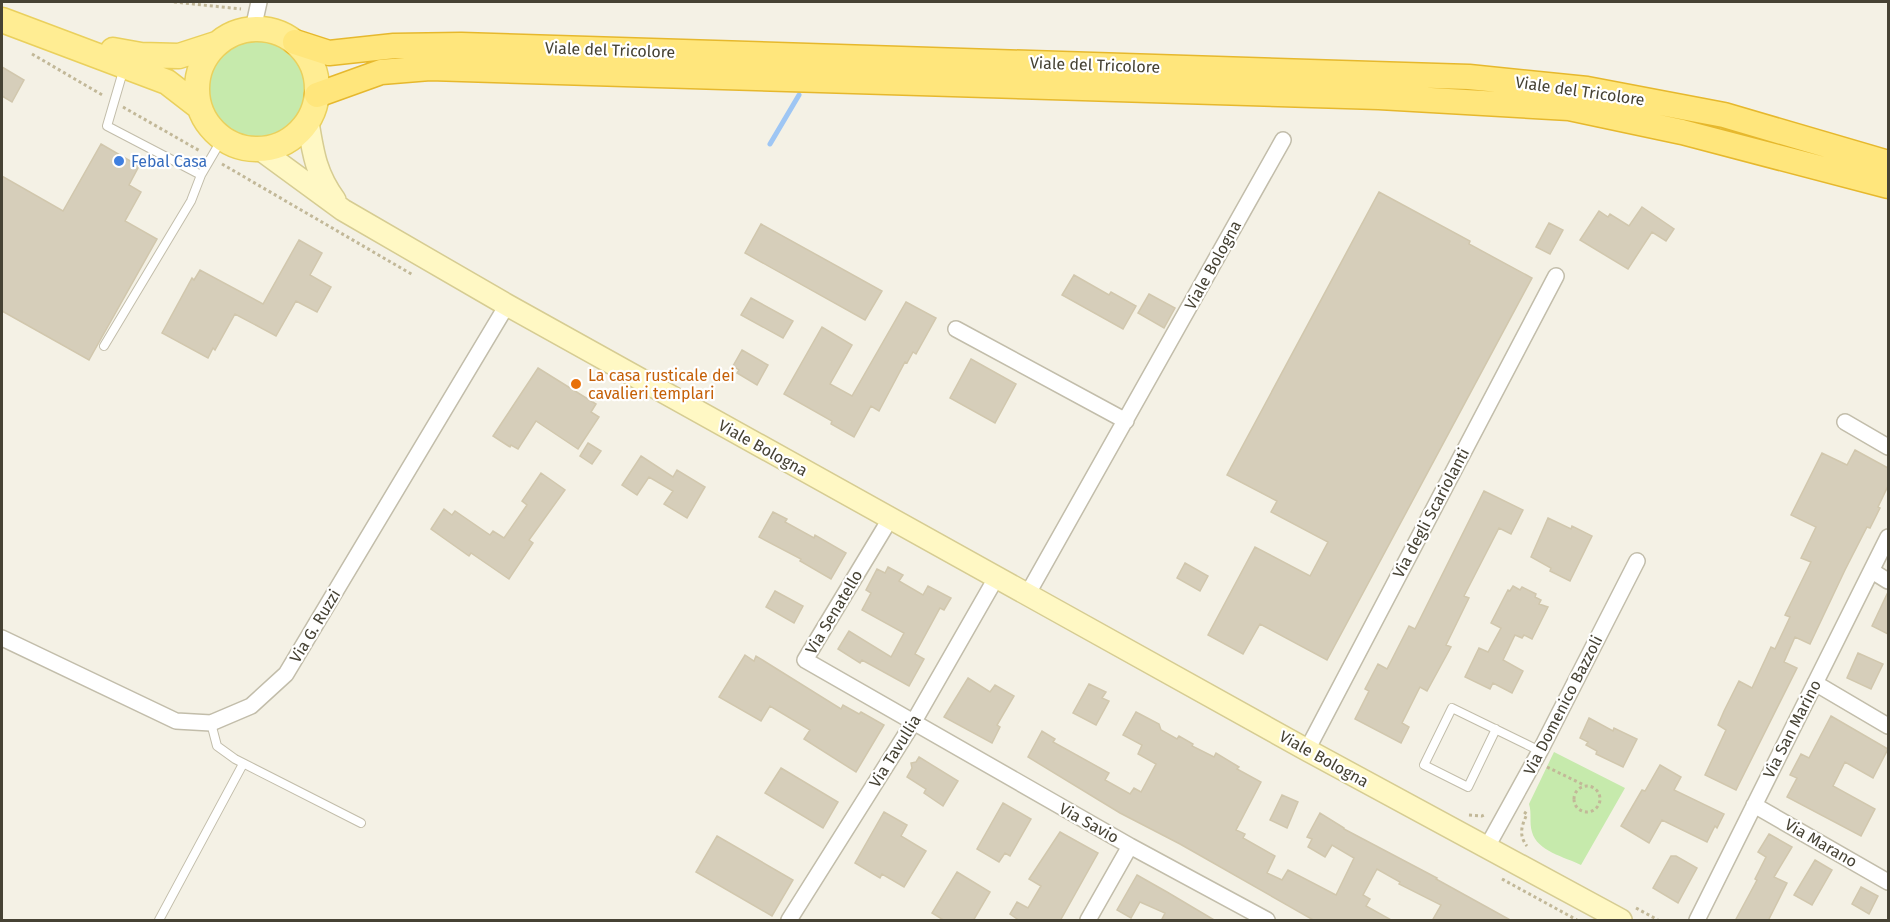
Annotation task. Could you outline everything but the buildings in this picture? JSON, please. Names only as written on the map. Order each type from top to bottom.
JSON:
[{"type":"highway","name":"Viale del Tricolore","points":[[295,42],[329,53],[394,46],[461,45],[1469,77],[1587,90],[1724,115],[1888,163]]},
{"type":"highway","name":"Viale del Tricolore","points":[[317,95],[381,72],[430,68],[1367,97],[1569,108],[1682,132],[1888,186]]},
{"type":"main road","points":[[256,14],[268,30],[282,34],[295,42],[313,66],[317,80],[314,109],[308,122],[296,136],[279,146],[261,150],[234,146],[222,139],[203,119],[198,106],[196,93],[199,72],[207,54],[216,44],[256,14]]},
{"type":"main road","points":[[10,26],[141,56],[179,56],[216,44]]},
{"type":"main road","points":[[10,26],[166,82],[198,106]]},
{"type":"main road","name":"Viale Bologna","points":[[308,122],[314,162],[325,186],[343,210]]},
{"type":"main road","name":"Viale Bologna","points":[[261,150],[343,210],[890,519],[1487,847],[1627,914]]},
{"type":"street","name":"Viale Bologna","points":[[1027,595],[1282,140]]},
{"type":"street","name":"Via degli Scariolanti","points":[[1307,750],[1556,276]]},
{"type":"street","name":"Via G. Ruzzi","points":[[2,638],[176,721],[211,723],[251,706],[286,674],[507,304]]},
{"type":"street","points":[[956,330],[1126,421]]},
{"type":"street","points":[[1845,422],[1888,447]]},
{"type":"street","name":"Via Senatello","points":[[890,519],[805,660],[913,723]]},
{"type":"street","name":"Via San Marino","points":[[1697,921],[1888,537]]},
{"type":"street","name":"Via Domenico Bazzoli","points":[[1487,847],[1537,756],[1637,561]]},
{"type":"street","points":[[1872,571],[1888,581]]},
{"type":"street","name":"Via Tavullia","points":[[789,921],[913,723],[996,578]]},
{"type":"street","points":[[1815,683],[1888,726]]},
{"type":"street","name":"Via Savio","points":[[913,723],[1267,921]]},
{"type":"street","name":"Via Marano","points":[[1754,805],[1888,882]]},
{"type":"street","points":[[1088,921],[1130,846]]},
{"type":"lane","points":[[125,66],[107,126],[201,176]]},
{"type":"lane","points":[[104,346],[191,201],[201,176],[222,139]]},
{"type":"lane","points":[[1496,729],[1468,787],[1424,765],[1452,708],[1496,729],[1537,756]]},
{"type":"lane","points":[[211,723],[217,746],[243,764],[360,823]]},
{"type":"lane","points":[[159,921],[243,764]]},
{"type":"path","points":[[174,2],[256,14]]},
{"type":"path","points":[[1537,756],[1585,786],[1594,788],[1600,799],[1596,807],[1589,811],[1578,807],[1574,800],[1576,793],[1585,786]]},
{"type":"path","points":[[1510,805],[1527,814],[1521,829],[1524,842],[1532,852]]},
{"type":"path","points":[[1468,815],[1482,816],[1488,813]]},
{"type":"path","points":[[1627,914],[1658,921]]},
{"type":"green space","points":[[257,40],[276,44],[291,55],[302,70],[306,89],[302,108],[291,123],[276,134],[257,138],[238,134],[223,123],[212,108],[208,89],[212,70],[223,55],[238,44]]},
{"type":"green space","points":[[1554,752],[1625,788],[1581,865],[1545,849],[1535,839],[1532,832],[1529,804]]},
{"type":"waterway","points":[[770,144],[799,95]]},
{"type":"place","name":"Febal Casa","points":[[119,161]]},
{"type":"place","name":"La casa rusticale dei cavalieri templari","points":[[576,384]]}]
